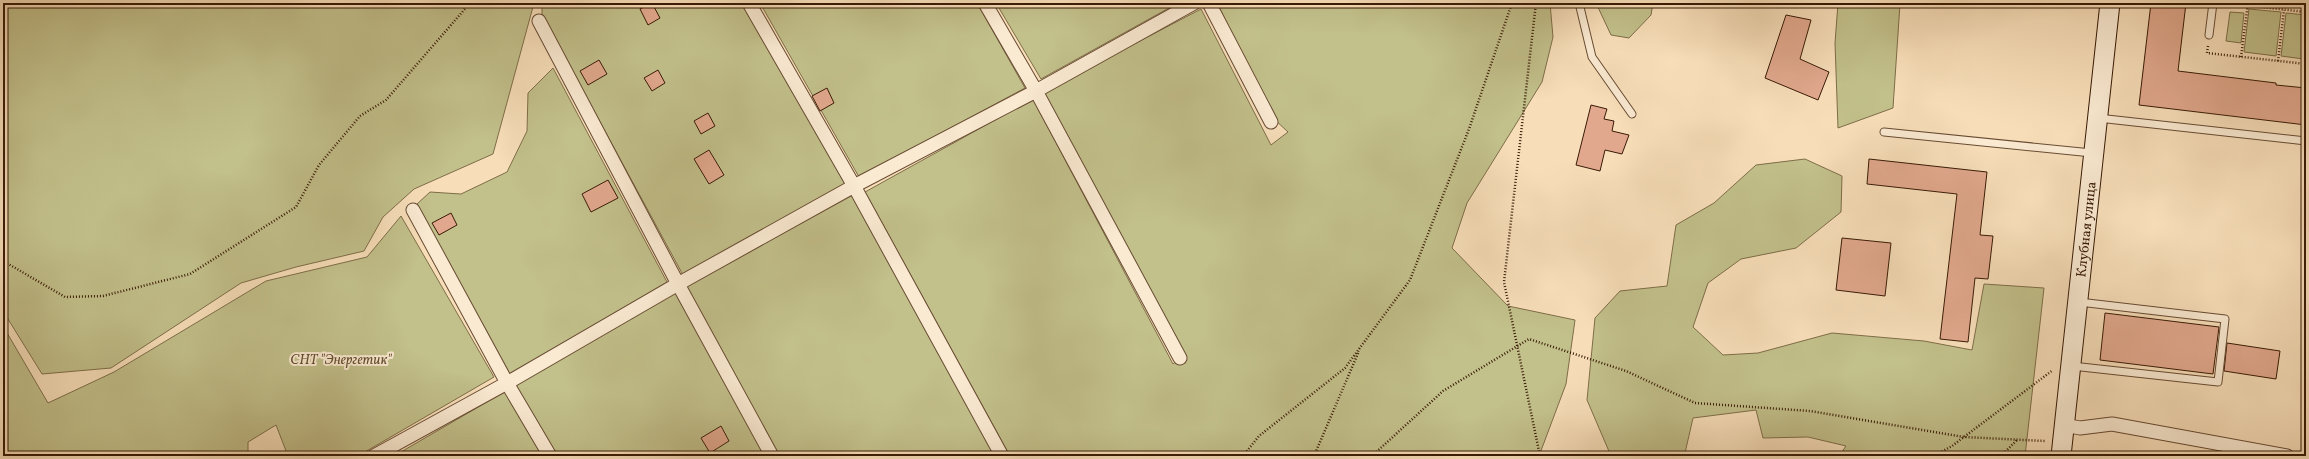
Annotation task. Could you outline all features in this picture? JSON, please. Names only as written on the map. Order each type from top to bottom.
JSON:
[{"type":"street","points":[[749,3],[854,186],[1002,456]]},
{"type":"street","points":[[984,3],[1036,91],[1180,358]]},
{"type":"street","points":[[374,456],[507,384],[678,284],[854,186],[1036,91],[1194,3]]},
{"type":"street","points":[[1209,3],[1270,122]]},
{"type":"street","name":"Клубная улица","points":[[2060,456],[2079,302],[2110,3]]},
{"type":"street","points":[[540,20],[678,284],[772,456]]},
{"type":"street","points":[[413,210],[507,384],[550,456]]},
{"type":"street","points":[[2064,426],[2080,428],[2112,424],[2288,456]]},
{"type":"lane","points":[[1579,3],[1592,57],[1632,114]]},
{"type":"lane","points":[[2209,35],[2213,3]]},
{"type":"lane","points":[[2098,118],[2306,141]]},
{"type":"lane","points":[[1884,132],[2094,154]]},
{"type":"lane","points":[[2072,361],[2218,382],[2225,318],[2079,302]]},
{"type":"path","points":[[3,259],[5,262],[65,297],[103,296],[190,274],[296,207],[319,165],[360,116],[386,100],[470,3]]},
{"type":"path","points":[[1243,456],[1259,436],[1345,368],[1410,280],[1469,129],[1512,3]]},
{"type":"path","points":[[1536,3],[1504,282],[1519,345],[1540,456]]},
{"type":"path","points":[[2225,3],[2248,4],[2306,12]]},
{"type":"path","points":[[2271,8],[2272,3]]},
{"type":"path","points":[[2242,57],[2248,4]]},
{"type":"path","points":[[2278,61],[2284,10]]},
{"type":"path","points":[[2209,35],[2207,53],[2306,64]]},
{"type":"path","points":[[1372,456],[1443,391],[1530,339],[1626,371],[1695,403],[1810,411],[1964,437],[2049,441]]},
{"type":"path","points":[[1314,456],[1360,347]]},
{"type":"path","points":[[1934,456],[1964,437],[2072,361]]},
{"type":"path","points":[[2000,456],[2018,439]]},
{"type":"green space","points":[[3,3],[534,3],[493,154],[414,189],[383,217],[364,251],[296,267],[241,283],[111,368],[42,374],[3,311]]},
{"type":"green space","points":[[542,3],[746,3],[846,185],[683,275],[542,15]]},
{"type":"green space","points":[[760,3],[977,3],[1025,88],[859,177]]},
{"type":"green space","points":[[996,3],[1178,3],[1041,79]]},
{"type":"green space","points":[[1217,3],[1550,3],[1553,37],[1542,82],[1467,203],[1452,248],[1508,306],[1575,320],[1566,384],[1539,456],[1010,456],[865,192],[1033,99],[1173,364],[1180,358],[1044,98],[1046,90],[1201,9],[1271,145],[1288,132],[1273,118]]},
{"type":"green space","points":[[1596,3],[1653,3],[1651,15],[1629,38],[1611,35]]},
{"type":"green space","points":[[1838,3],[1900,4],[1893,108],[1838,128],[1835,43]]},
{"type":"green space","points":[[2249,9],[2281,12],[2276,56],[2244,52]]},
{"type":"green space","points":[[2230,12],[2244,13],[2241,43],[2226,41]]},
{"type":"green space","points":[[2286,13],[2306,15],[2304,59],[2281,56]]},
{"type":"green space","points":[[553,68],[667,282],[507,376],[417,204],[430,192],[461,194],[507,172],[527,131],[528,93]]},
{"type":"green space","points":[[1805,159],[1842,176],[1841,212],[1796,248],[1741,259],[1708,283],[1693,327],[1723,355],[1758,353],[1832,333],[1924,341],[1972,350],[1984,284],[2044,288],[2025,456],[1839,456],[1846,446],[1808,437],[1763,438],[1756,410],[1693,418],[1685,453],[1611,456],[1587,400],[1595,318],[1620,291],[1667,286],[1676,225],[1714,203],[1756,165]]},
{"type":"green space","points":[[853,195],[996,456],[394,456],[676,292]]},
{"type":"green space","name":"СНТ \"Энергетик\"","points":[[401,216],[494,377],[358,456],[288,456],[276,425],[248,442],[248,456],[3,456],[3,326],[48,403],[114,372],[266,281],[367,257]]},
{"type":"building","points":[[652,3],[660,18],[648,25],[640,9]]},
{"type":"building","points":[[2151,3],[2186,3],[2178,71],[2306,88],[2306,125],[2139,105]]},
{"type":"building","points":[[1786,15],[1811,20],[1800,59],[1829,72],[1818,100],[1765,78]]},
{"type":"building","points":[[599,60],[607,74],[588,85],[580,71]]},
{"type":"building","points":[[658,70],[665,83],[652,91],[644,78]]},
{"type":"building","points":[[827,88],[834,103],[820,111],[812,96]]},
{"type":"building","points":[[1591,105],[1607,109],[1604,119],[1614,121],[1612,131],[1629,135],[1622,154],[1605,150],[1600,171],[1576,165]]},
{"type":"building","points":[[708,113],[715,126],[701,134],[694,121]]},
{"type":"building","points":[[709,150],[724,175],[709,184],[694,159]]},
{"type":"building","points":[[1869,159],[1987,172],[1980,235],[1993,236],[1988,279],[1975,278],[1968,342],[1940,339],[1957,194],[1867,184]]},
{"type":"building","points":[[608,180],[618,198],[591,212],[582,194]]},
{"type":"building","points":[[451,213],[457,225],[439,235],[432,223]]},
{"type":"building","points":[[1842,238],[1891,243],[1885,296],[1836,290]]},
{"type":"building","points":[[2105,313],[2219,327],[2213,374],[2100,360]]},
{"type":"building","points":[[2227,343],[2280,351],[2276,379],[2224,371]]},
{"type":"building","points":[[721,426],[729,441],[710,453],[701,438]]}]
